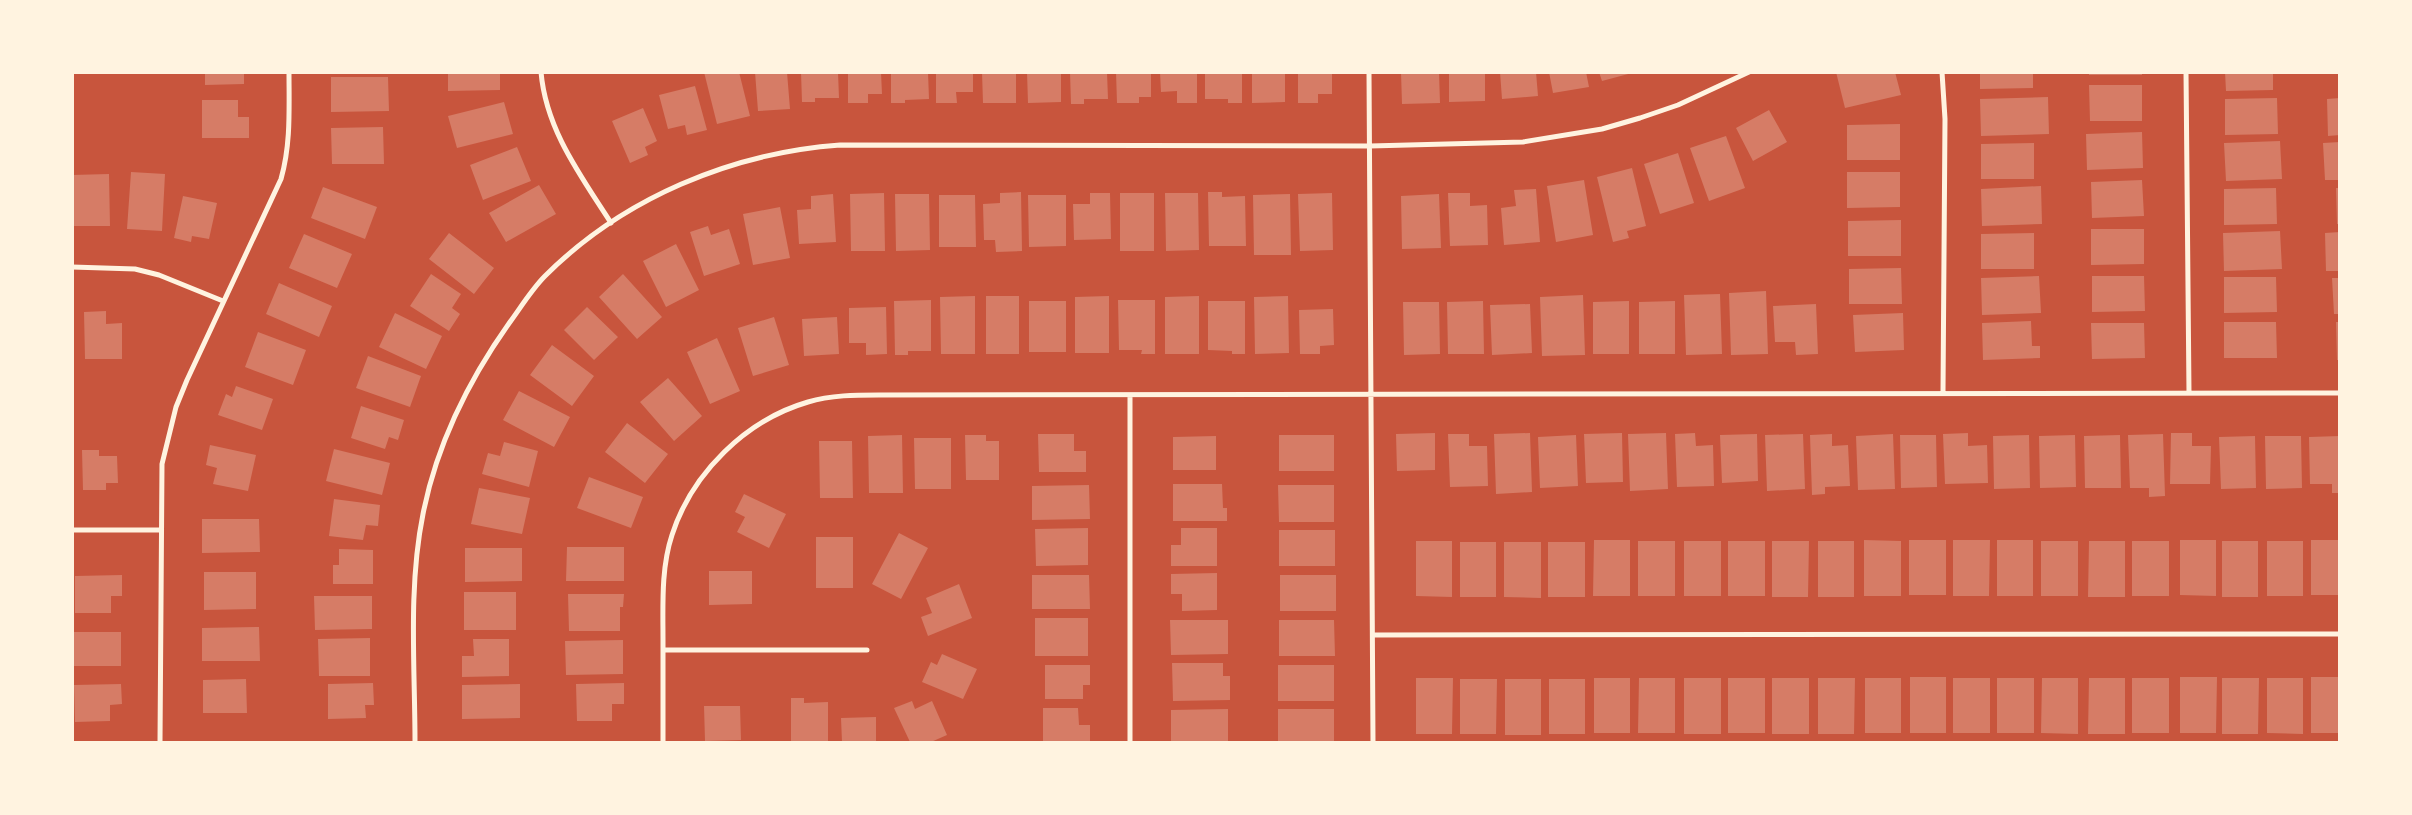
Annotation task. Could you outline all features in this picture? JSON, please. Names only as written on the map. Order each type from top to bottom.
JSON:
[{"type":"street","points":[[160,742],[160,530],[162,464],[167,436],[176,407],[223,301],[281,179],[287,157],[289,133],[289,72]]},
{"type":"street","points":[[541,72],[549,113],[560,140],[611,223]]},
{"type":"street","points":[[1369,72],[1372,393],[1372,742]]},
{"type":"street","points":[[415,742],[415,584],[422,516],[432,474],[444,438],[478,369],[544,277],[573,251],[611,223],[683,183],[711,171],[746,160],[810,147],[868,144],[1480,145],[1564,136],[1640,118],[1686,101],[1749,72]]},
{"type":"street","points":[[1942,72],[1945,118],[1942,392]]},
{"type":"street","points":[[2186,72],[2189,393]]},
{"type":"street","points":[[72,267],[135,269],[159,275],[223,301]]},
{"type":"street","points":[[663,742],[664,574],[672,535],[679,517],[688,499],[714,462],[728,448],[763,422],[785,410],[808,402],[855,395],[1942,392],[2340,394]]},
{"type":"street","points":[[1130,395],[1130,742]]},
{"type":"street","points":[[72,530],[160,530]]},
{"type":"street","points":[[1373,635],[2340,634]]},
{"type":"street","points":[[663,650],[867,650]]},
{"type":"building","points":[[205,72],[244,72],[244,84],[205,85]]},
{"type":"building","points":[[448,72],[500,72],[500,90],[448,91]]},
{"type":"building","points":[[704,72],[739,72],[750,116],[717,124]]},
{"type":"building","points":[[755,72],[787,72],[790,109],[758,111]]},
{"type":"building","points":[[801,72],[838,72],[839,98],[815,98],[815,102],[802,102]]},
{"type":"building","points":[[848,72],[881,72],[882,94],[868,94],[868,103],[848,103]]},
{"type":"building","points":[[891,72],[928,72],[929,99],[905,100],[905,103],[891,103]]},
{"type":"building","points":[[936,72],[973,72],[973,92],[956,92],[957,103],[936,103]]},
{"type":"building","points":[[982,72],[1016,72],[1016,103],[983,103]]},
{"type":"building","points":[[1027,72],[1061,72],[1061,102],[1028,103]]},
{"type":"building","points":[[1070,72],[1107,72],[1108,99],[1084,99],[1084,104],[1071,104]]},
{"type":"building","points":[[1116,72],[1151,72],[1151,97],[1139,97],[1139,103],[1117,103]]},
{"type":"building","points":[[1160,72],[1197,72],[1197,103],[1177,103],[1177,91],[1161,92]]},
{"type":"building","points":[[1205,72],[1242,72],[1242,103],[1228,103],[1228,99],[1205,99]]},
{"type":"building","points":[[1252,72],[1285,72],[1285,102],[1252,103]]},
{"type":"building","points":[[1298,72],[1332,72],[1332,94],[1318,94],[1318,103],[1298,103]]},
{"type":"building","points":[[1401,72],[1439,72],[1440,103],[1402,104]]},
{"type":"building","points":[[1449,72],[1485,72],[1485,101],[1449,102]]},
{"type":"building","points":[[1500,72],[1536,72],[1538,96],[1502,99]]},
{"type":"building","points":[[1549,72],[1586,72],[1589,87],[1553,93]]},
{"type":"building","points":[[1599,72],[1632,72],[1632,73],[1602,81]]},
{"type":"building","points":[[1836,72],[1895,72],[1901,95],[1845,108]]},
{"type":"building","points":[[1980,72],[2033,72],[2033,88],[1980,89]]},
{"type":"building","points":[[2089,72],[2142,72],[2142,75],[2089,75]]},
{"type":"building","points":[[2225,72],[2273,72],[2273,90],[2226,91]]},
{"type":"building","points":[[331,77],[388,77],[389,111],[331,112]]},
{"type":"building","points":[[2089,85],[2142,85],[2142,121],[2090,121]]},
{"type":"building","points":[[695,86],[707,130],[687,135],[685,125],[668,129],[659,95]]},
{"type":"building","points":[[2048,97],[2049,134],[1981,136],[1980,99]]},
{"type":"building","points":[[2277,98],[2278,134],[2225,135],[2225,99]]},
{"type":"building","points":[[2340,98],[2340,135],[2328,136],[2327,99]]},
{"type":"building","points":[[202,100],[238,100],[238,117],[249,117],[249,138],[202,138]]},
{"type":"building","points":[[504,102],[513,134],[457,148],[448,116]]},
{"type":"building","points":[[643,108],[657,141],[645,147],[648,155],[630,163],[612,121]]},
{"type":"building","points":[[1769,110],[1787,142],[1753,161],[1736,128]]},
{"type":"building","points":[[1900,124],[1900,160],[1847,160],[1847,125]]},
{"type":"building","points":[[383,127],[384,164],[332,164],[331,128]]},
{"type":"building","points":[[2142,132],[2143,168],[2087,170],[2086,134]]},
{"type":"building","points":[[1726,136],[1745,188],[1709,201],[1690,148]]},
{"type":"building","points":[[2280,141],[2282,179],[2226,181],[2224,143]]},
{"type":"building","points":[[2340,142],[2340,180],[2325,180],[2323,143]]},
{"type":"building","points":[[2034,143],[2034,179],[1981,179],[1981,144]]},
{"type":"building","points":[[517,147],[531,181],[483,200],[470,165]]},
{"type":"building","points":[[1678,153],[1694,203],[1660,214],[1644,164]]},
{"type":"building","points":[[1632,168],[1646,226],[1627,231],[1629,238],[1613,242],[1597,177]]},
{"type":"building","points":[[131,172],[165,174],[162,231],[127,229]]},
{"type":"building","points":[[1847,172],[1900,172],[1900,207],[1847,208]]},
{"type":"building","points":[[109,174],[110,226],[73,226],[72,175]]},
{"type":"building","points":[[1584,180],[1593,235],[1556,242],[1547,186]]},
{"type":"building","points":[[2142,180],[2144,216],[2092,218],[2091,182]]},
{"type":"building","points":[[539,185],[556,214],[506,242],[489,213]]},
{"type":"building","points":[[2041,186],[2042,224],[1982,226],[1981,189]]},
{"type":"building","points":[[323,187],[377,207],[365,239],[311,218]]},
{"type":"building","points":[[2276,188],[2277,224],[2224,225],[2224,189]]},
{"type":"building","points":[[2336,188],[2340,188],[2340,224],[2337,224]]},
{"type":"building","points":[[1536,189],[1540,242],[1504,245],[1501,208],[1516,206],[1514,190]]},
{"type":"building","points":[[1021,192],[1022,251],[996,252],[995,240],[984,240],[983,204],[1000,203],[1000,193]]},
{"type":"building","points":[[1208,192],[1222,192],[1222,197],[1245,196],[1246,246],[1209,246]]},
{"type":"building","points":[[884,193],[885,251],[851,251],[850,194]]},
{"type":"building","points":[[1090,193],[1110,193],[1111,239],[1074,240],[1073,204],[1090,204]]},
{"type":"building","points":[[1120,193],[1154,193],[1154,251],[1120,251]]},
{"type":"building","points":[[1165,193],[1198,193],[1199,250],[1166,251]]},
{"type":"building","points":[[1332,193],[1333,250],[1300,251],[1298,194]]},
{"type":"building","points":[[1448,193],[1470,193],[1470,206],[1487,205],[1488,245],[1450,246]]},
{"type":"building","points":[[833,194],[836,242],[799,244],[797,210],[811,209],[811,196]]},
{"type":"building","points":[[895,194],[929,194],[930,250],[896,251]]},
{"type":"building","points":[[1290,194],[1291,255],[1254,255],[1253,195]]},
{"type":"building","points":[[1439,194],[1441,248],[1402,249],[1401,196]]},
{"type":"building","points":[[939,195],[975,195],[976,247],[939,247]]},
{"type":"building","points":[[1028,195],[1066,195],[1066,246],[1029,247]]},
{"type":"building","points":[[183,196],[217,203],[209,239],[192,236],[191,242],[174,238]]},
{"type":"building","points":[[780,207],[790,258],[753,265],[743,214]]},
{"type":"building","points":[[1901,220],[1901,256],[1848,256],[1848,221]]},
{"type":"building","points":[[708,226],[711,235],[729,229],[740,264],[704,276],[690,232]]},
{"type":"building","points":[[2091,229],[2144,229],[2144,264],[2091,265]]},
{"type":"building","points":[[2280,231],[2282,269],[2224,271],[2223,233]]},
{"type":"building","points":[[2340,232],[2340,271],[2326,271],[2325,233]]},
{"type":"building","points":[[449,233],[494,268],[474,294],[429,259]]},
{"type":"building","points":[[2034,233],[2034,269],[1981,269],[1981,234]]},
{"type":"building","points":[[304,234],[352,254],[337,288],[289,268]]},
{"type":"building","points":[[676,244],[699,290],[666,307],[643,261]]},
{"type":"building","points":[[1901,268],[1902,304],[1849,304],[1849,269]]},
{"type":"building","points":[[431,274],[461,294],[452,308],[460,314],[449,331],[410,306]]},
{"type":"building","points":[[623,274],[662,317],[637,339],[599,297]]},
{"type":"building","points":[[2039,276],[2041,313],[1982,315],[1981,278]]},
{"type":"building","points":[[2092,276],[2144,276],[2145,311],[2092,312]]},
{"type":"building","points":[[2224,277],[2276,277],[2277,312],[2224,313]]},
{"type":"building","points":[[2332,278],[2340,278],[2340,314],[2334,314]]},
{"type":"building","points":[[279,283],[332,306],[319,337],[266,314]]},
{"type":"building","points":[[1766,291],[1768,354],[1731,355],[1729,293]]},
{"type":"building","points":[[1720,294],[1722,354],[1686,355],[1684,295]]},
{"type":"building","points":[[1583,295],[1585,355],[1542,356],[1540,297]]},
{"type":"building","points":[[975,296],[975,354],[941,354],[940,297]]},
{"type":"building","points":[[986,296],[1019,296],[1019,354],[986,354]]},
{"type":"building","points":[[1109,296],[1109,353],[1075,353],[1075,297]]},
{"type":"building","points":[[1199,296],[1199,354],[1165,354],[1165,297]]},
{"type":"building","points":[[1288,296],[1289,353],[1255,354],[1254,297]]},
{"type":"building","points":[[931,300],[931,351],[908,351],[908,355],[895,355],[894,301]]},
{"type":"building","points":[[1118,300],[1155,300],[1155,354],[1141,354],[1142,350],[1119,350]]},
{"type":"building","points":[[1029,301],[1066,301],[1066,352],[1029,352]]},
{"type":"building","points":[[1208,301],[1245,301],[1245,354],[1232,354],[1232,351],[1208,350]]},
{"type":"building","points":[[1483,301],[1484,354],[1448,354],[1447,302]]},
{"type":"building","points":[[1629,301],[1629,354],[1593,354],[1593,302]]},
{"type":"building","points":[[1675,301],[1675,354],[1639,354],[1639,302]]},
{"type":"building","points":[[1403,302],[1439,302],[1440,354],[1404,355]]},
{"type":"building","points":[[1530,304],[1532,353],[1492,355],[1490,305]]},
{"type":"building","points":[[1816,304],[1818,354],[1796,355],[1795,342],[1775,342],[1773,306]]},
{"type":"building","points":[[587,307],[618,337],[594,360],[564,330]]},
{"type":"building","points":[[886,307],[887,354],[866,355],[866,343],[849,343],[849,308]]},
{"type":"building","points":[[1333,309],[1334,345],[1320,346],[1320,354],[1300,354],[1299,310]]},
{"type":"building","points":[[106,311],[106,324],[122,323],[122,359],[85,359],[84,312]]},
{"type":"building","points":[[395,313],[442,336],[426,369],[379,347]]},
{"type":"building","points":[[1903,313],[1904,350],[1855,352],[1853,315]]},
{"type":"building","points":[[774,317],[789,365],[753,376],[738,328]]},
{"type":"building","points":[[837,317],[839,354],[804,356],[802,319]]},
{"type":"building","points":[[2031,321],[2032,346],[2040,346],[2040,358],[1983,360],[1982,323]]},
{"type":"building","points":[[2224,322],[2276,322],[2277,358],[2224,358]]},
{"type":"building","points":[[2336,322],[2340,322],[2340,360],[2337,360]]},
{"type":"building","points":[[2091,323],[2144,323],[2145,358],[2092,359]]},
{"type":"building","points":[[258,332],[306,350],[293,385],[245,367]]},
{"type":"building","points":[[717,338],[740,391],[710,404],[687,352]]},
{"type":"building","points":[[552,345],[594,376],[572,406],[530,375]]},
{"type":"building","points":[[368,356],[421,376],[410,407],[356,388]]},
{"type":"building","points":[[668,378],[702,416],[674,441],[640,402]]},
{"type":"building","points":[[236,386],[273,399],[262,430],[218,415],[226,394],[232,397]]},
{"type":"building","points":[[519,391],[570,417],[554,447],[503,420]]},
{"type":"building","points":[[361,406],[404,420],[398,440],[389,437],[385,449],[351,438]]},
{"type":"building","points":[[627,423],[668,454],[645,483],[605,452]]},
{"type":"building","points":[[1435,433],[1435,470],[1397,471],[1396,434]]},
{"type":"building","points":[[1530,433],[1532,492],[1496,494],[1494,434]]},
{"type":"building","points":[[1622,433],[1623,482],[1586,483],[1584,434]]},
{"type":"building","points":[[1666,433],[1668,489],[1630,491],[1628,434]]},
{"type":"building","points":[[1695,433],[1696,446],[1713,445],[1714,486],[1677,487],[1675,434]]},
{"type":"building","points":[[1968,433],[1968,446],[1987,445],[1988,483],[1945,484],[1943,434]]},
{"type":"building","points":[[2171,433],[2192,433],[2192,446],[2211,446],[2210,484],[2170,484]]},
{"type":"building","points":[[1038,434],[1074,434],[1074,451],[1086,451],[1086,472],[1039,472]]},
{"type":"building","points":[[1448,434],[1469,434],[1469,446],[1487,446],[1488,486],[1450,487]]},
{"type":"building","points":[[1757,434],[1758,481],[1722,483],[1720,435]]},
{"type":"building","points":[[1803,434],[1805,489],[1767,491],[1765,435]]},
{"type":"building","points":[[1832,434],[1832,446],[1848,445],[1850,486],[1825,487],[1825,494],[1812,495],[1810,435]]},
{"type":"building","points":[[1893,434],[1895,489],[1858,490],[1856,436]]},
{"type":"building","points":[[2163,434],[2165,496],[2149,497],[2149,488],[2130,488],[2128,435]]},
{"type":"building","points":[[902,435],[903,493],[869,493],[868,436]]},
{"type":"building","points":[[965,435],[986,435],[986,441],[999,441],[999,480],[966,480]]},
{"type":"building","points":[[1279,435],[1334,435],[1334,471],[1279,471]]},
{"type":"building","points":[[1576,435],[1578,486],[1540,488],[1538,437]]},
{"type":"building","points":[[1900,435],[1936,435],[1937,487],[1901,488]]},
{"type":"building","points":[[2029,435],[2030,488],[1994,489],[1993,436]]},
{"type":"building","points":[[2075,435],[2076,487],[2040,488],[2039,436]]},
{"type":"building","points":[[2120,435],[2121,488],[2085,488],[2084,436]]},
{"type":"building","points":[[1216,436],[1216,470],[1173,470],[1173,437]]},
{"type":"building","points":[[2255,436],[2256,488],[2221,489],[2219,437]]},
{"type":"building","points":[[2265,436],[2301,436],[2302,488],[2266,489]]},
{"type":"building","points":[[2340,436],[2340,493],[2332,493],[2332,484],[2310,484],[2309,437]]},
{"type":"building","points":[[914,438],[951,438],[951,489],[915,489]]},
{"type":"building","points":[[819,441],[852,441],[853,498],[820,498]]},
{"type":"building","points":[[504,442],[538,451],[529,487],[482,474],[488,453],[500,456]]},
{"type":"building","points":[[210,445],[256,455],[248,491],[213,484],[217,468],[206,465]]},
{"type":"building","points":[[334,449],[390,463],[382,495],[326,481]]},
{"type":"building","points":[[82,450],[99,450],[99,456],[117,456],[118,483],[106,483],[106,490],[83,490]]},
{"type":"building","points":[[589,477],[643,497],[631,528],[577,508]]},
{"type":"building","points":[[1173,484],[1222,484],[1223,508],[1227,508],[1227,521],[1173,521]]},
{"type":"building","points":[[1089,485],[1090,519],[1032,520],[1032,486]]},
{"type":"building","points":[[1278,485],[1334,485],[1334,522],[1279,522]]},
{"type":"building","points":[[479,488],[530,498],[522,534],[471,524]]},
{"type":"building","points":[[744,494],[786,514],[769,548],[737,532],[745,517],[735,512]]},
{"type":"building","points":[[334,499],[380,505],[378,526],[366,525],[363,540],[329,536]]},
{"type":"building","points":[[202,519],[259,519],[260,552],[202,553]]},
{"type":"building","points":[[1088,528],[1088,565],[1036,566],[1035,529]]},
{"type":"building","points":[[1181,528],[1217,528],[1217,566],[1171,566],[1171,545],[1181,545]]},
{"type":"building","points":[[1279,530],[1335,530],[1335,566],[1279,566]]},
{"type":"building","points":[[899,533],[928,548],[901,599],[872,584]]},
{"type":"building","points":[[816,537],[853,537],[853,588],[816,588]]},
{"type":"building","points":[[1594,540],[1630,540],[1630,596],[1593,596]]},
{"type":"building","points":[[1864,540],[1901,541],[1901,596],[1864,596]]},
{"type":"building","points":[[1909,540],[1946,540],[1946,595],[1909,595]]},
{"type":"building","points":[[1953,540],[1990,540],[1989,596],[1953,596]]},
{"type":"building","points":[[1997,540],[2033,540],[2033,596],[1997,596]]},
{"type":"building","points":[[2180,540],[2216,540],[2216,596],[2180,595]]},
{"type":"building","points":[[2311,540],[2340,540],[2340,595],[2311,595]]},
{"type":"building","points":[[1416,541],[1452,541],[1452,597],[1416,596]]},
{"type":"building","points":[[1638,541],[1675,541],[1675,596],[1638,596]]},
{"type":"building","points":[[1684,541],[1721,541],[1721,596],[1684,596]]},
{"type":"building","points":[[1728,541],[1765,541],[1765,596],[1728,596]]},
{"type":"building","points":[[1772,541],[1809,541],[1808,597],[1772,597]]},
{"type":"building","points":[[1818,541],[1854,541],[1854,597],[1818,597]]},
{"type":"building","points":[[2041,541],[2078,541],[2078,596],[2041,596]]},
{"type":"building","points":[[2089,541],[2125,541],[2125,597],[2088,597]]},
{"type":"building","points":[[2132,541],[2169,541],[2169,596],[2132,596]]},
{"type":"building","points":[[2222,541],[2258,541],[2258,597],[2222,597]]},
{"type":"building","points":[[2267,541],[2303,541],[2303,596],[2267,596]]},
{"type":"building","points":[[1460,542],[1496,542],[1496,597],[1460,597]]},
{"type":"building","points":[[1504,542],[1541,542],[1541,598],[1504,597]]},
{"type":"building","points":[[1548,542],[1585,542],[1585,597],[1548,597]]},
{"type":"building","points":[[567,547],[624,547],[624,581],[566,581]]},
{"type":"building","points":[[465,548],[522,548],[522,581],[465,582]]},
{"type":"building","points":[[339,549],[373,550],[373,584],[333,584],[333,565],[339,565]]},
{"type":"building","points":[[709,571],[752,571],[752,604],[709,605]]},
{"type":"building","points":[[204,572],[256,572],[256,609],[204,610]]},
{"type":"building","points":[[1217,573],[1217,610],[1182,611],[1182,594],[1171,594],[1171,574]]},
{"type":"building","points":[[122,575],[122,596],[111,596],[111,613],[75,613],[75,576]]},
{"type":"building","points":[[1032,575],[1089,575],[1090,609],[1032,609]]},
{"type":"building","points":[[1280,575],[1336,575],[1336,611],[1280,611]]},
{"type":"building","points":[[959,584],[972,618],[928,636],[921,617],[932,613],[926,598]]},
{"type":"building","points":[[464,592],[516,592],[516,630],[464,630]]},
{"type":"building","points":[[568,594],[624,594],[623,607],[620,607],[620,631],[569,631]]},
{"type":"building","points":[[314,596],[372,596],[372,629],[315,630]]},
{"type":"building","points":[[1035,618],[1088,618],[1088,656],[1035,656]]},
{"type":"building","points":[[1170,620],[1228,620],[1228,654],[1171,655]]},
{"type":"building","points":[[1279,620],[1334,620],[1335,656],[1279,656]]},
{"type":"building","points":[[259,627],[260,661],[202,661],[202,628]]},
{"type":"building","points":[[72,632],[121,632],[121,666],[72,666]]},
{"type":"building","points":[[370,638],[370,676],[319,676],[318,639]]},
{"type":"building","points":[[473,639],[509,639],[509,676],[462,677],[462,656],[474,656]]},
{"type":"building","points":[[623,640],[623,674],[566,675],[565,641]]},
{"type":"building","points":[[942,654],[977,669],[963,699],[922,682],[931,662],[937,665]]},
{"type":"building","points":[[1172,663],[1223,663],[1223,676],[1230,676],[1230,700],[1173,701]]},
{"type":"building","points":[[1045,665],[1090,665],[1090,685],[1083,685],[1083,699],[1045,699]]},
{"type":"building","points":[[1278,665],[1334,665],[1334,701],[1278,701]]},
{"type":"building","points":[[1910,677],[1946,677],[1946,733],[1910,733]]},
{"type":"building","points":[[2180,677],[2217,677],[2216,733],[2180,733]]},
{"type":"building","points":[[2311,677],[2340,677],[2340,733],[2311,733]]},
{"type":"building","points":[[1416,678],[1453,678],[1452,734],[1416,734]]},
{"type":"building","points":[[1594,678],[1630,678],[1630,733],[1594,733]]},
{"type":"building","points":[[1639,678],[1675,678],[1675,733],[1638,733]]},
{"type":"building","points":[[1684,678],[1721,678],[1721,734],[1684,734]]},
{"type":"building","points":[[1728,678],[1765,678],[1765,733],[1728,733]]},
{"type":"building","points":[[1772,678],[1809,678],[1809,734],[1772,734]]},
{"type":"building","points":[[1818,678],[1855,678],[1854,734],[1818,734]]},
{"type":"building","points":[[1865,678],[1901,678],[1901,733],[1865,733]]},
{"type":"building","points":[[1953,678],[1990,678],[1990,733],[1953,733]]},
{"type":"building","points":[[1997,678],[2034,678],[2034,733],[1997,733]]},
{"type":"building","points":[[2042,678],[2078,678],[2078,734],[2041,733]]},
{"type":"building","points":[[2089,678],[2125,678],[2125,734],[2088,734]]},
{"type":"building","points":[[2132,678],[2169,678],[2169,733],[2132,733]]},
{"type":"building","points":[[2222,678],[2259,678],[2258,734],[2222,734]]},
{"type":"building","points":[[2267,678],[2303,678],[2303,734],[2267,733]]},
{"type":"building","points":[[246,679],[247,713],[203,713],[203,680]]},
{"type":"building","points":[[1460,679],[1497,679],[1496,734],[1460,734]]},
{"type":"building","points":[[1505,679],[1541,679],[1541,735],[1505,735]]},
{"type":"building","points":[[1549,679],[1585,679],[1585,734],[1549,734]]},
{"type":"building","points":[[373,683],[374,705],[365,705],[366,718],[328,719],[328,684]]},
{"type":"building","points":[[624,683],[624,704],[612,704],[612,721],[577,721],[576,684]]},
{"type":"building","points":[[121,684],[122,704],[110,705],[110,721],[75,722],[74,685]]},
{"type":"building","points":[[520,684],[520,718],[462,719],[462,685]]},
{"type":"building","points":[[791,698],[804,698],[804,703],[828,702],[828,742],[791,742]]},
{"type":"building","points":[[912,701],[915,709],[932,701],[947,735],[931,742],[910,742],[894,708]]},
{"type":"building","points":[[704,706],[740,706],[741,740],[705,741]]},
{"type":"building","points":[[1043,708],[1078,708],[1079,725],[1090,725],[1090,742],[1043,742]]},
{"type":"building","points":[[1228,709],[1228,742],[1171,742],[1171,710]]},
{"type":"building","points":[[1278,709],[1334,709],[1334,742],[1278,742]]},
{"type":"building","points":[[876,717],[876,742],[842,742],[841,718]]}]
